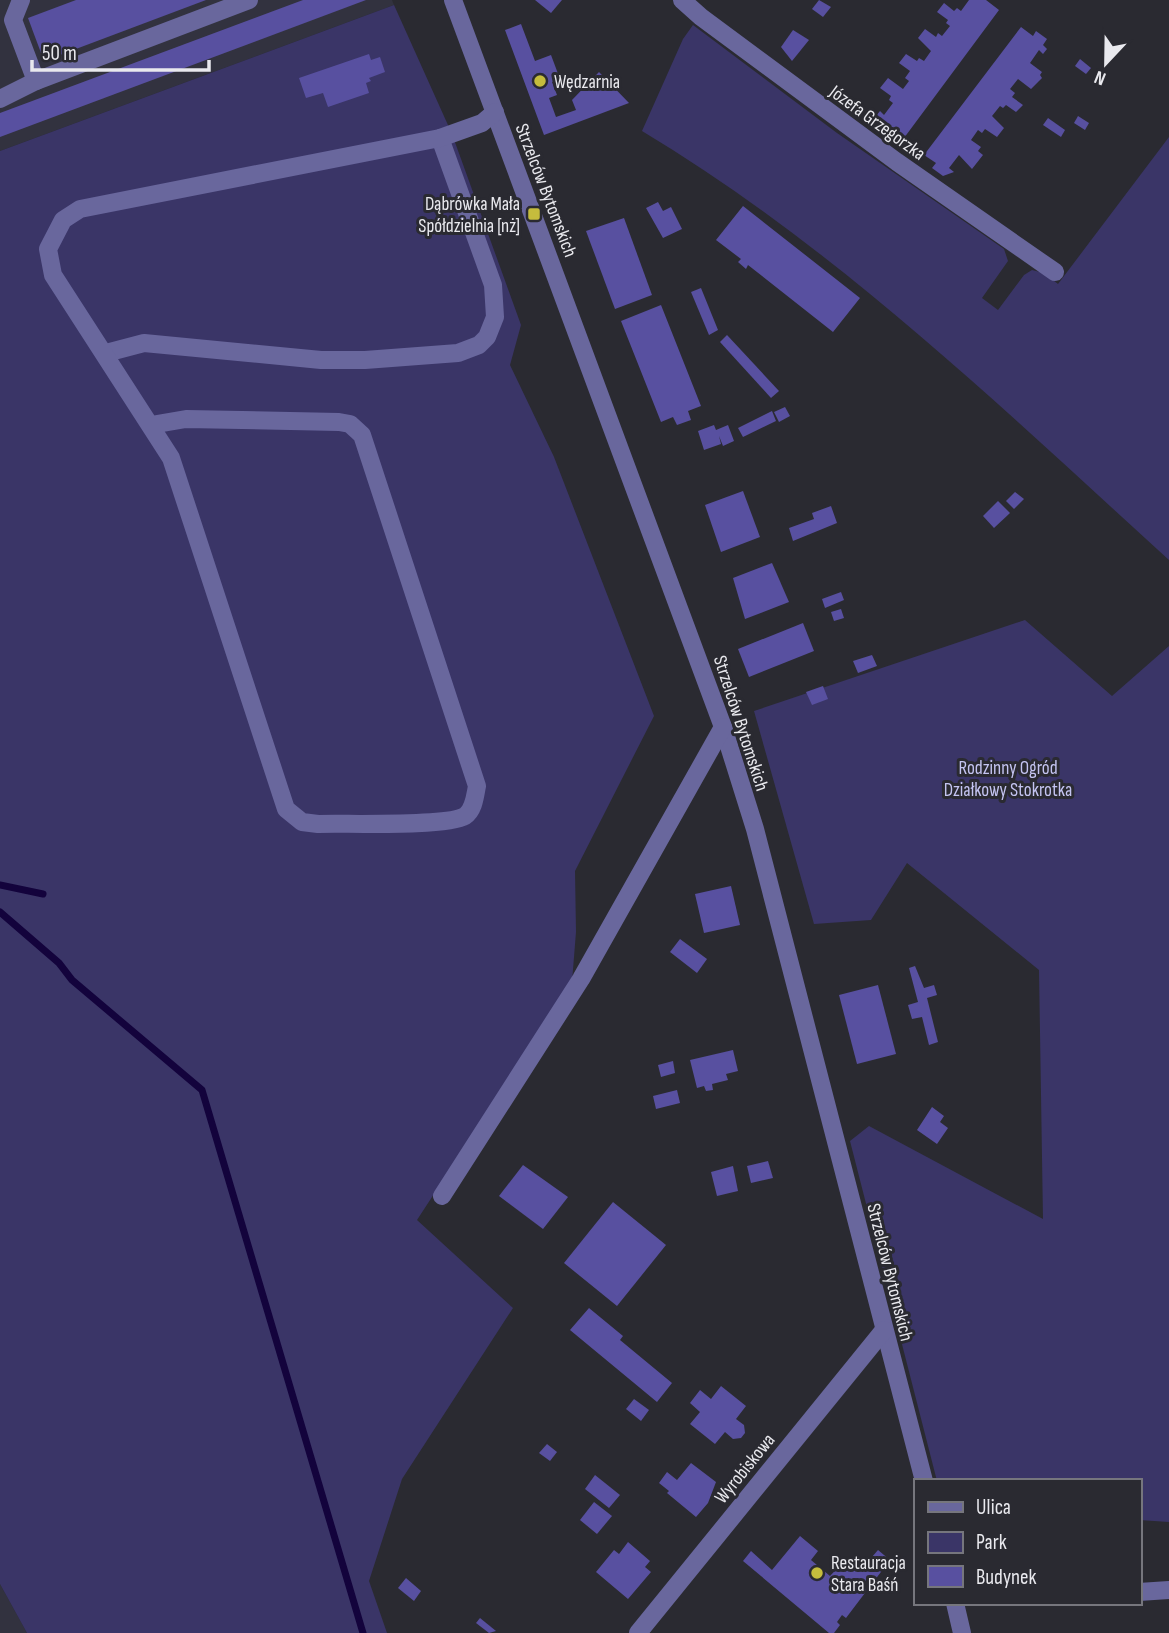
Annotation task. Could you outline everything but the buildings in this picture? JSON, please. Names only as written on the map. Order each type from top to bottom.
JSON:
[{"type":"street","points":[[20,0],[13,20],[36,81]]},
{"type":"street","points":[[0,99],[36,81],[249,0]]},
{"type":"street","name":"Strzelców Bytomskich","points":[[453,0],[723,727],[755,830],[923,1479]]},
{"type":"street","name":"Józefa Grzegorzka","points":[[682,0],[701,18],[857,133],[1055,272]]},
{"type":"street","points":[[152,425],[186,419],[339,422],[350,424],[362,435],[477,786],[470,810],[464,817],[443,821],[318,824],[302,822],[286,809],[171,458],[53,275],[48,259],[51,238],[70,214],[80,209],[440,138],[482,123],[495,112]]},
{"type":"street","points":[[106,354],[144,342],[321,360],[365,360],[458,353],[479,345],[487,337],[495,317],[493,285],[440,138]]},
{"type":"street","points":[[442,1196],[581,979],[723,727]]},
{"type":"street","name":"Wyrobiskowa","points":[[638,1633],[884,1330]]},
{"type":"street","points":[[1141,1592],[1169,1590]]},
{"type":"street","points":[[955,1605],[962,1633]]},
{"type":"shaded area","points":[[0,0],[392,0],[394,5],[0,151]]},
{"type":"shaded area","points":[[0,1584],[27,1633],[0,1633]]},
{"type":"green space","points":[[394,5],[452,134],[521,325],[510,365],[554,457],[654,716],[575,871],[576,932],[572,982],[417,1220],[513,1308],[402,1479],[369,1581],[387,1633],[27,1633],[0,1584],[0,151]]},
{"type":"green space","points":[[693,25],[837,133],[1004,249],[1008,261],[982,298],[998,310],[1024,275],[1032,270],[1044,273],[1058,284],[1169,137],[1169,560],[980,388],[850,278],[714,177],[642,131],[683,39]]},
{"type":"green space","name":"Rodzinny Ogród Działkowy Stokrotka","points":[[1025,620],[1112,696],[1169,646],[1169,1522],[1141,1520],[1141,1479],[936,1479],[850,1141],[869,1126],[1043,1219],[1039,970],[907,863],[871,920],[814,924],[754,711]]},
{"type":"waterway","points":[[0,885],[43,894]]},
{"type":"waterway","points":[[0,912],[59,963],[72,980],[202,1090],[363,1633]]},
{"type":"place","name":"Wędzarnia","points":[[540,81]]},
{"type":"place","name":"Dąbrówka Mała Spółdzielnia [nż]","points":[[534,214]]},
{"type":"place","name":"Restauracja Stara Baśń","points":[[817,1573]]}]
